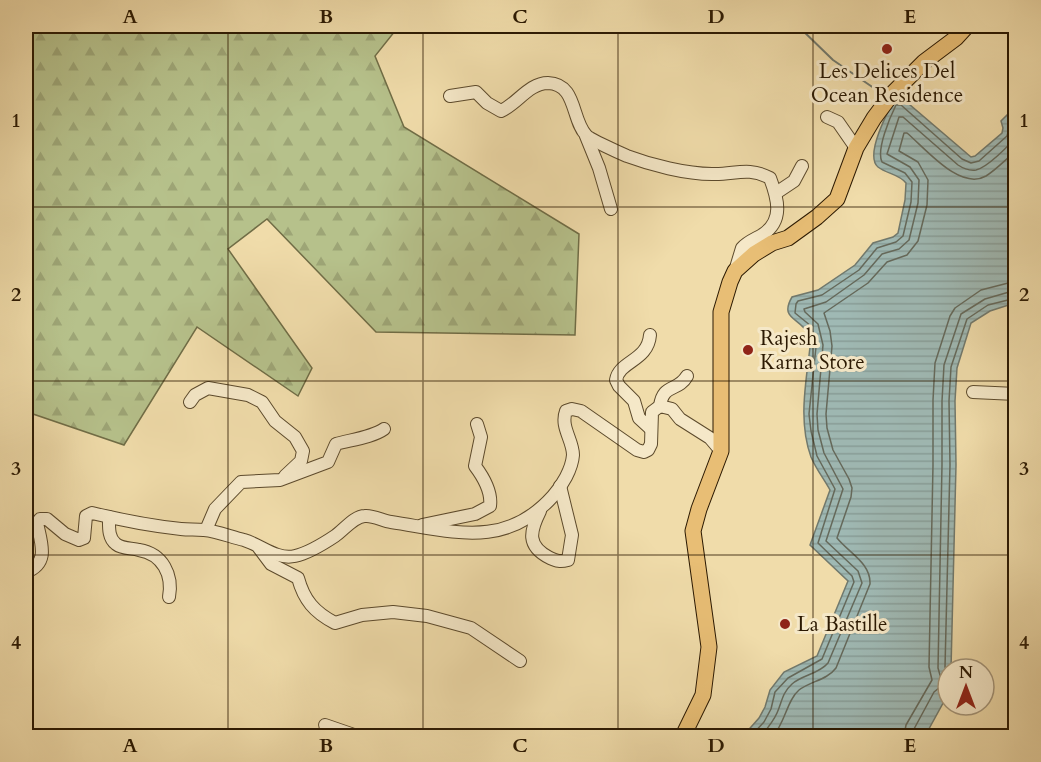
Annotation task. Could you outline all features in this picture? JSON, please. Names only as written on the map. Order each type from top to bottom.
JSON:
[{"type":"main road","points":[[683,736],[703,695],[709,647],[693,531],[721,451],[721,312],[723,300],[735,271],[754,254],[772,243],[788,238],[832,204],[842,191],[856,148],[889,98],[924,62],[956,38],[967,26]]},
{"type":"street","points":[[450,96],[476,92],[487,103],[501,111],[512,106],[530,89],[546,83],[561,86],[571,98],[576,116],[599,168],[610,209]]},
{"type":"street","points":[[827,117],[838,122],[856,148]]},
{"type":"street","points":[[586,136],[627,156],[688,172],[714,175],[739,171],[762,174],[770,178],[776,193],[777,219],[773,227],[742,248],[735,271]]},
{"type":"street","points":[[776,193],[794,181],[802,166]]},
{"type":"street","points":[[650,334],[645,350],[618,372],[616,380],[634,401],[639,418],[651,429]]},
{"type":"street","points":[[560,486],[572,535],[568,560],[560,562],[535,548],[532,527],[542,507],[564,481],[573,455],[563,419],[566,411],[572,409],[580,411],[637,450],[644,452],[651,444],[652,412],[660,406],[661,396],[665,391],[681,383],[687,376]]},
{"type":"street","points":[[190,402],[195,395],[208,388],[248,395],[262,402],[275,421],[295,437],[303,451],[302,461],[280,480]]},
{"type":"street","points":[[973,392],[1016,394]]},
{"type":"street","points":[[660,406],[672,409],[680,419],[710,438],[721,451]]},
{"type":"street","points":[[415,526],[475,514],[490,506],[491,498],[475,466],[481,437],[477,424]]},
{"type":"street","points":[[206,530],[215,509],[240,482],[280,480],[328,462],[336,444],[377,434],[384,429]]},
{"type":"street","points":[[26,572],[39,564],[43,553],[37,523],[40,519],[47,519],[65,534],[79,540],[84,538],[86,516],[92,513],[181,529],[206,530],[254,543],[278,556],[292,557],[307,552],[334,537],[362,516],[368,515],[385,521],[437,531],[486,532],[515,524],[542,507]]},
{"type":"street","points":[[110,517],[110,535],[114,543],[119,547],[148,552],[167,569],[171,585],[170,597]]},
{"type":"street","points":[[254,543],[271,564],[298,578],[303,596],[325,618],[335,623],[362,615],[393,612],[427,616],[471,628],[520,661]]},
{"type":"street","points":[[325,725],[357,736]]},
{"type":"street","points":[[1012,736],[1016,725]]},
{"type":"green space","points":[[26,26],[399,26],[375,56],[404,127],[579,234],[575,335],[376,332],[267,219],[228,249],[312,368],[298,396],[197,327],[124,445],[30,413],[26,420]]},
{"type":"water","points":[[896,97],[903,99],[971,157],[1002,133],[1001,121],[1011,111],[1016,112],[1015,303],[990,311],[971,323],[957,368],[951,657],[936,657],[936,716],[925,736],[743,736],[759,718],[770,690],[784,672],[817,656],[848,581],[810,545],[830,490],[811,457],[805,430],[804,402],[810,347],[807,332],[790,316],[788,308],[792,297],[818,290],[855,265],[873,243],[893,237],[898,233],[906,183],[878,167],[874,161],[879,132]]},
{"type":"waterway","points":[[798,26],[833,60],[884,95]]},
{"type":"place","name":"Les Delices Del Ocean Residence","points":[[887,49]]},
{"type":"place","name":"Rajesh Karna Store","points":[[748,350]]},
{"type":"place","name":"La Bastille","points":[[785,624]]}]
